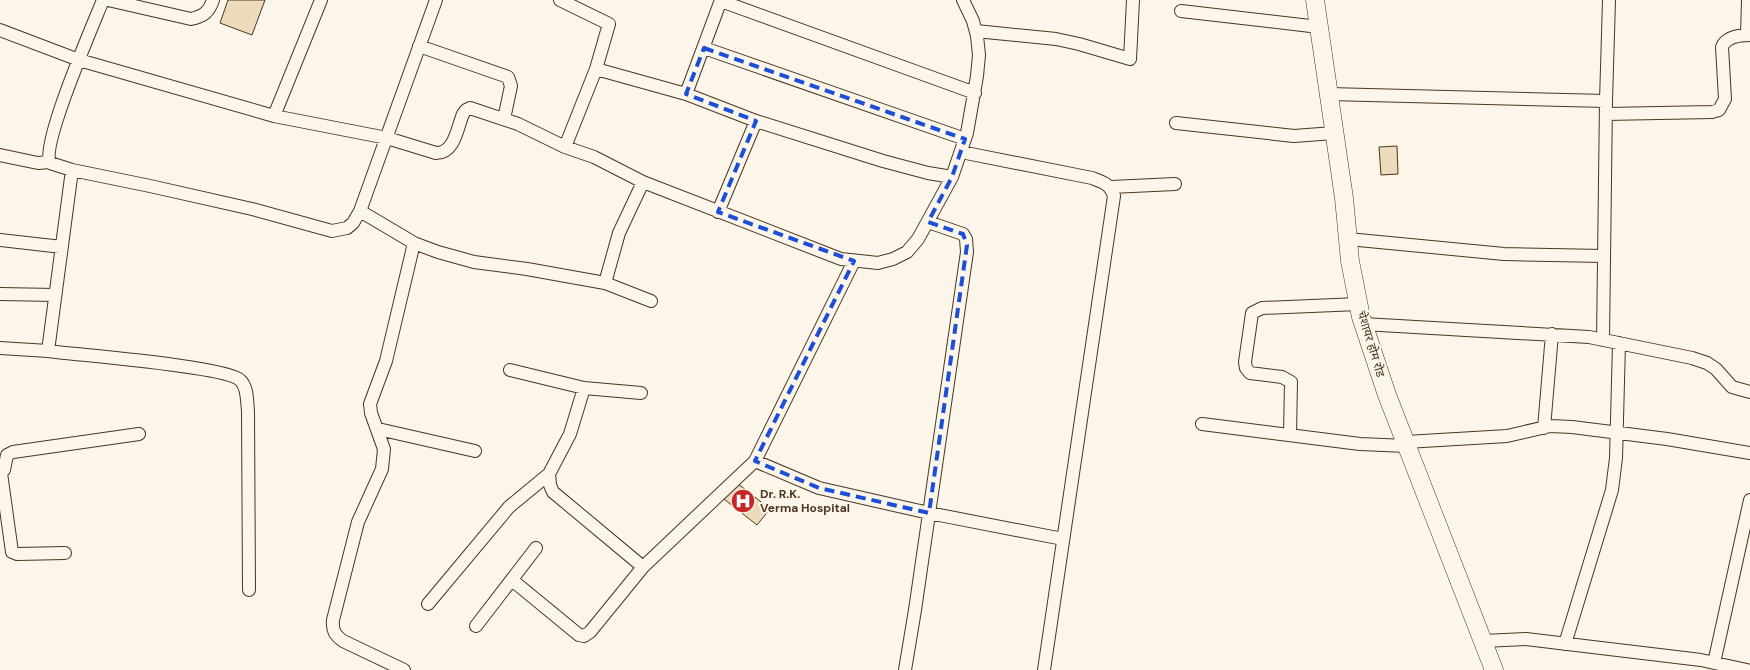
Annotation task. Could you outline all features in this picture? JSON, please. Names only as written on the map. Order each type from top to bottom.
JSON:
[{"type":"street","points":[[49,162],[48,155],[51,138],[103,0]]},
{"type":"street","points":[[108,0],[191,19],[209,11],[213,0]]},
{"type":"street","points":[[274,116],[321,0]]},
{"type":"street","points":[[0,155],[38,163],[49,162],[72,170],[242,207],[332,231],[347,228],[353,223],[360,211],[436,0]]},
{"type":"street","points":[[560,0],[609,24],[596,69],[565,147]]},
{"type":"street","points":[[686,94],[721,0],[975,93]]},
{"type":"street","points":[[0,30],[79,60],[274,116],[387,138],[440,153],[451,146],[463,114],[468,108],[482,111],[565,147],[594,157],[643,182],[841,260],[878,263],[908,252],[918,239],[952,177],[961,152],[975,93],[979,55],[976,31],[963,0]]},
{"type":"street","points":[[976,31],[1056,39],[1130,60],[1133,0]]},
{"type":"street","name":"चेशायर होम रोड","points":[[1315,0],[1344,198],[1350,261],[1363,324],[1387,395],[1494,670]]},
{"type":"street","points":[[1603,340],[1609,0]]},
{"type":"street","points":[[1328,94],[1712,112],[1719,110],[1725,99],[1723,42],[1728,39],[1748,35],[1748,0]]},
{"type":"street","points":[[1181,11],[1319,27]]},
{"type":"street","points":[[419,46],[508,77],[511,86],[504,119]]},
{"type":"street","points":[[704,48],[965,139]]},
{"type":"street","points":[[596,69],[686,94],[756,121],[884,161],[928,173],[952,177]]},
{"type":"street","points":[[718,212],[756,121]]},
{"type":"street","points":[[1176,123],[1294,136],[1334,133]]},
{"type":"street","points":[[961,152],[1092,178],[1111,187],[1175,184]]},
{"type":"street","points":[[48,351],[72,170]]},
{"type":"street","points":[[605,283],[618,232],[643,182]]},
{"type":"street","points":[[1044,670],[1112,211],[1114,196],[1111,187]]},
{"type":"street","points":[[360,211],[414,243],[474,262],[527,268],[605,283],[651,301]]},
{"type":"street","points":[[905,670],[967,245],[963,234],[928,222]]},
{"type":"street","points":[[1348,239],[1504,254],[1604,256]]},
{"type":"street","points":[[0,240],[62,247]]},
{"type":"street","points":[[404,670],[343,641],[336,636],[332,627],[358,522],[382,469],[384,460],[384,448],[370,404],[386,361],[414,243]]},
{"type":"street","points":[[512,580],[575,633],[582,636],[590,632],[643,567],[756,461],[854,261]]},
{"type":"street","points":[[0,294],[55,295]]},
{"type":"street","points":[[1290,435],[1291,382],[1282,377],[1250,372],[1246,368],[1245,362],[1252,313],[1262,308],[1359,304]]},
{"type":"street","points":[[1363,324],[1589,337],[1692,358],[1707,363],[1716,369],[1732,387],[1750,392]]},
{"type":"street","points":[[1544,428],[1552,334]]},
{"type":"street","points":[[1565,644],[1612,490],[1616,458],[1618,343]]},
{"type":"street","points":[[0,348],[48,351],[184,366],[221,372],[240,379],[247,394],[248,412],[249,590]]},
{"type":"street","points":[[510,370],[584,388],[641,393]]},
{"type":"street","points":[[428,604],[509,507],[550,474],[570,434],[584,388]]},
{"type":"street","points":[[1202,424],[1360,444],[1406,444],[1507,436],[1544,428],[1572,427],[1667,439],[1750,453]]},
{"type":"street","points":[[378,429],[475,450]]},
{"type":"street","points":[[65,553],[17,554],[12,552],[1,473],[5,466],[6,456],[139,434]]},
{"type":"street","points":[[756,461],[819,488],[929,513],[1063,539]]},
{"type":"street","points":[[550,474],[550,485],[553,492],[643,567]]},
{"type":"street","points":[[1714,663],[1750,500]]},
{"type":"street","points":[[476,626],[536,548]]},
{"type":"street","points":[[1483,641],[1526,639],[1714,663],[1747,670]]},
{"type":"highlighted area","points":[[704,48],[965,139],[952,177],[928,222],[963,234],[967,245],[929,513],[819,488],[755,461],[854,261],[718,212],[756,121],[686,94]]},
{"type":"building","points":[[228,0],[265,0],[252,35],[220,23]]},
{"type":"building","points":[[1397,146],[1398,174],[1381,175],[1379,147]]},
{"type":"building","points":[[737,483],[770,509],[757,525],[724,499]]},
{"type":"place","name":"Dr. R.K. Verma Hospital","points":[[743,501]]}]
